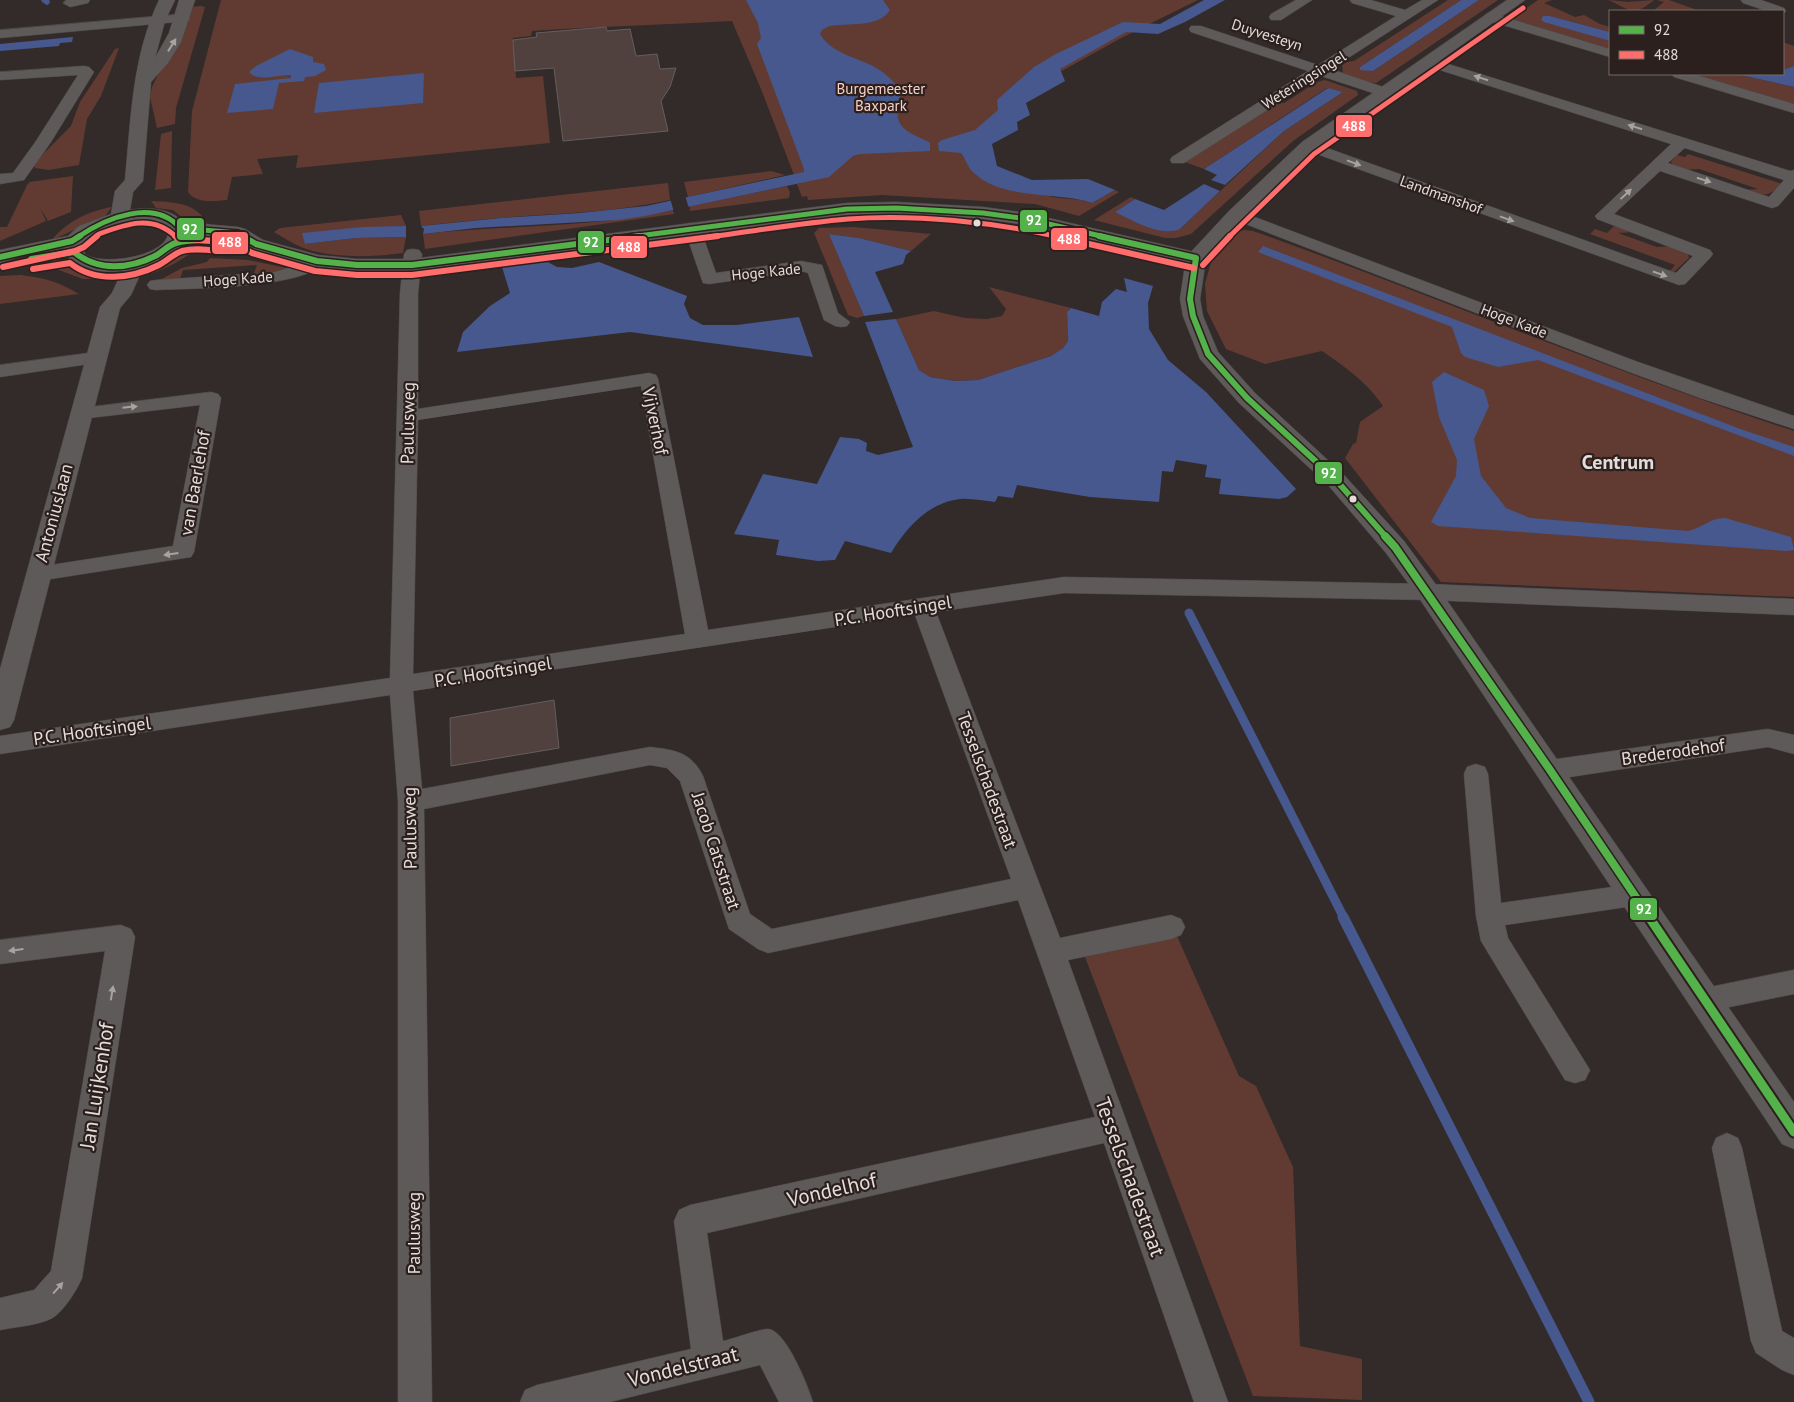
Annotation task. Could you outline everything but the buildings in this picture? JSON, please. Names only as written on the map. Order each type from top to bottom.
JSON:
[{"type":"main road","points":[[120,216],[124,191],[134,181],[143,83],[157,20],[167,0]]},
{"type":"main road","points":[[143,83],[161,62],[177,36],[187,0]]},
{"type":"main road","points":[[1517,0],[1308,146],[1236,215],[1196,258],[1190,299],[1193,316],[1208,354],[1248,398],[1336,480],[1395,547],[1550,770],[1794,1132]]},
{"type":"main road","points":[[134,181],[142,190],[145,213]]},
{"type":"main road","name":"Hoge Kade","points":[[176,236],[206,241],[256,244],[317,261],[357,265],[847,209],[896,208],[939,209],[1027,219],[1196,258]]},
{"type":"main road","points":[[0,259],[16,261],[75,246],[98,224],[120,216],[145,213],[169,218],[176,222],[176,236],[157,255],[136,262],[107,266],[84,262],[77,258],[75,246]]},
{"type":"main road","name":"Antoniuslaan","points":[[0,720],[110,308],[121,295],[136,262]]},
{"type":"main road","name":"Antoniuslaan","points":[[107,266],[106,296],[110,308]]},
{"type":"street","points":[[1276,17],[1305,0]]},
{"type":"street","points":[[1357,0],[1406,16]]},
{"type":"street","name":"Weteringsingel","points":[[1178,160],[1431,0]]},
{"type":"street","points":[[1748,0],[1776,10]]},
{"type":"street","points":[[1491,17],[1609,53]]},
{"type":"street","points":[[0,34],[183,18]]},
{"type":"street","name":"Duyvesteyn","points":[[1196,29],[1384,92]]},
{"type":"street","points":[[1429,62],[1793,176],[1792,182],[1772,203],[1658,165]]},
{"type":"street","points":[[0,76],[84,70],[87,72],[43,142],[18,177],[0,179]]},
{"type":"street","points":[[1682,75],[1794,108]]},
{"type":"street","points":[[1588,230],[1682,142]]},
{"type":"street","name":"Landmanshof","points":[[1308,146],[1588,230],[1704,254],[1679,280],[1588,230]]},
{"type":"street","name":"Hoge Kade","points":[[1236,215],[1639,369],[1794,423]]},
{"type":"street","name":"Hoge Kade","points":[[692,228],[701,250],[708,279],[801,266],[816,269],[830,316],[841,322]]},
{"type":"street","name":"Paulusweg","points":[[412,259],[409,293],[408,416],[401,686],[411,801],[415,1402]]},
{"type":"street","name":"Hoge Kade","points":[[156,285],[276,277],[304,269],[317,261]]},
{"type":"street","points":[[0,371],[96,358]]},
{"type":"street","name":"Vijverhof","points":[[408,416],[649,379],[698,640]]},
{"type":"street","name":"van Baerlehof","points":[[38,574],[183,552],[211,398],[81,413]]},
{"type":"street","name":"P.C. Hooftsingel","points":[[0,745],[1064,585],[1428,592],[1794,607]]},
{"type":"street","name":"Tesselschadestraat","points":[[924,606],[1051,952],[1211,1402]]},
{"type":"street","name":"Brederodehof","points":[[1550,770],[1768,738],[1783,740],[1794,745]]},
{"type":"street","name":"Jacob Catsstraat","points":[[411,801],[650,756],[674,759],[691,776],[739,921],[768,941],[1026,887]]},
{"type":"street","points":[[1476,774],[1489,916],[1495,941],[1575,1070]]},
{"type":"street","points":[[1489,916],[1633,895]]},
{"type":"street","points":[[1051,952],[1171,927]]},
{"type":"street","name":"Jan Luijkenhof","points":[[0,952],[121,937],[66,1278],[43,1305],[0,1314]]},
{"type":"street","points":[[1705,1000],[1794,982]]},
{"type":"street","name":"Vondelhof","points":[[708,1362],[690,1221],[1112,1127]]},
{"type":"street","points":[[1727,1148],[1768,1341],[1794,1358]]},
{"type":"street","name":"Vondelstraat","points":[[537,1402],[768,1346],[792,1390],[796,1402]]},
{"type":"green space","name":"Burgemeester Baxpark","points":[[221,0],[1198,0],[1123,37],[999,106],[999,110],[989,118],[968,166],[1052,197],[1092,203],[1115,190],[1119,192],[1079,216],[1035,204],[882,195],[808,200],[807,196],[802,197],[797,184],[801,183],[797,174],[794,175],[761,89],[732,21],[532,31],[531,36],[513,38],[516,78],[543,76],[550,143],[296,168],[298,155],[257,159],[263,174],[232,177],[227,200],[201,200],[191,196],[188,192],[192,111]]},
{"type":"green space","points":[[1448,0],[1461,0],[1360,67],[1373,71],[1479,0],[1498,0],[1376,83],[1343,73],[1342,65],[1354,61]]},
{"type":"green space","points":[[1538,0],[1552,0],[1544,3],[1575,17],[1584,15],[1609,27],[1609,32],[1550,16],[1542,20],[1609,41],[1609,49],[1511,19]]},
{"type":"green space","points":[[1608,0],[1628,2],[1654,0],[1638,10],[1627,9]]},
{"type":"green space","points":[[1657,0],[1669,0],[1697,10],[1654,10],[1664,2]]},
{"type":"green space","points":[[191,7],[205,7],[176,108],[175,124],[157,128],[150,97],[152,87]]},
{"type":"green space","points":[[1784,42],[1794,46],[1794,66],[1784,70]]},
{"type":"green space","points":[[119,48],[101,96],[87,119],[79,165],[49,170],[35,168],[33,164],[71,126],[80,102],[115,49]]},
{"type":"green space","points":[[1696,75],[1740,75],[1794,87],[1794,104]]},
{"type":"green space","points":[[1325,80],[1357,91],[1358,95],[1293,141],[1191,234],[1176,238],[1165,238],[1094,220],[1131,197],[1135,199],[1115,212],[1180,229],[1284,131],[1343,92],[1327,88],[1204,169],[1185,162],[1278,102],[1284,103],[1317,82]]},
{"type":"green space","points":[[172,131],[171,188],[155,190],[161,134]]},
{"type":"green space","points":[[1688,154],[1782,184],[1772,192],[1759,194],[1742,190],[1758,189],[1699,169],[1681,170],[1672,164],[1671,161],[1677,155],[1685,157]]},
{"type":"green space","points":[[771,171],[785,175],[688,197],[684,182]]},
{"type":"green space","points":[[73,176],[71,212],[48,221],[40,208],[46,221],[0,241],[0,227],[7,227],[29,182]]},
{"type":"green space","points":[[668,183],[670,200],[628,208],[421,226],[419,211]]},
{"type":"green space","points":[[787,186],[790,192],[789,198],[690,211],[690,206]]},
{"type":"green space","points":[[151,201],[184,205],[198,212],[208,225],[189,223],[173,210],[156,208]]},
{"type":"green space","points":[[112,207],[105,216],[52,240],[64,227],[79,218],[95,211]]},
{"type":"green space","points":[[673,210],[674,214],[425,249],[423,234],[580,223],[642,216]]},
{"type":"green space","points":[[401,215],[406,226],[321,232],[305,244],[356,238],[406,237],[403,253],[358,256],[335,255],[303,248],[274,232],[280,228]]},
{"type":"green space","points":[[1615,225],[1635,232],[1618,233],[1657,247],[1676,246],[1688,254],[1689,258],[1674,272],[1670,271],[1675,265],[1590,234],[1595,229],[1607,233]]},
{"type":"green space","points":[[854,227],[931,234],[911,251],[859,238],[830,234],[864,316],[857,318],[848,315],[814,233],[819,228]]},
{"type":"green space","points":[[1244,230],[1253,231],[1321,256],[1658,384],[1794,431],[1794,597],[1441,582],[1345,458],[1353,444],[1356,443],[1360,422],[1383,406],[1363,382],[1322,351],[1265,364],[1226,349],[1207,311],[1205,284],[1212,258],[1237,232]]},
{"type":"green space","points":[[200,246],[170,266],[137,277],[166,257]]},
{"type":"green space","points":[[49,258],[82,267],[93,274],[96,279],[83,279],[56,269]]},
{"type":"green space","points":[[210,258],[248,260],[287,268],[277,272],[254,273],[257,265],[183,270],[180,279],[158,281],[182,268],[207,262]]},
{"type":"green space","points":[[20,275],[51,281],[79,294],[0,304],[0,276]]},
{"type":"green space","points":[[989,287],[1071,308],[1067,312],[1068,341],[1063,348],[1051,356],[978,380],[955,381],[930,377],[919,370],[896,319],[934,311],[965,318],[987,319],[1002,316],[1006,309]]},
{"type":"green space","points":[[1177,936],[1239,1076],[1256,1086],[1293,1167],[1300,1346],[1362,1359],[1362,1400],[1253,1396],[1085,957]]},
{"type":"water","points":[[746,0],[883,0],[890,10],[878,20],[862,24],[829,26],[822,30],[820,34],[833,48],[878,69],[894,82],[900,96],[898,119],[901,125],[910,133],[930,143],[930,151],[860,154],[853,156],[829,177],[645,216],[618,220],[476,228],[423,234],[424,229],[421,226],[646,206],[804,172],[757,44],[761,38],[758,23]]},
{"type":"water","points":[[1204,0],[1225,0],[1185,22],[1158,34],[1126,32],[1060,69],[1065,81],[1026,103],[1030,115],[1017,122],[1018,130],[992,144],[997,166],[1032,180],[1088,179],[1115,190],[1092,203],[1078,199],[1014,191],[985,181],[971,170],[961,153],[939,151],[938,143],[942,140],[975,130],[998,110],[997,100],[1034,67],[1056,54],[1123,22],[1160,24]]},
{"type":"water","points":[[1461,0],[1479,0],[1373,71],[1360,70],[1360,67]]},
{"type":"water","points":[[1543,16],[1550,16],[1609,32],[1609,41],[1544,22],[1541,20]]},
{"type":"water","points":[[73,37],[72,42],[60,43],[59,46],[0,51],[0,44]]},
{"type":"water","points":[[290,49],[313,57],[313,62],[324,64],[326,70],[315,76],[305,77],[304,81],[279,83],[273,109],[227,113],[235,84],[291,78],[291,75],[286,75],[263,78],[249,72],[256,66]]},
{"type":"water","points":[[1794,66],[1794,87],[1740,75],[1784,75],[1784,70]]},
{"type":"water","points":[[424,73],[423,103],[314,113],[319,83]]},
{"type":"water","points":[[1328,88],[1343,92],[1284,131],[1225,185],[1211,180],[1217,175],[1204,169]]},
{"type":"water","points":[[1204,184],[1220,191],[1180,229],[1172,231],[1155,230],[1115,212],[1135,199],[1164,210]]},
{"type":"water","points":[[406,226],[406,237],[356,238],[305,244],[302,233],[363,227]]},
{"type":"water","points":[[829,234],[859,238],[911,251],[906,255],[903,264],[875,272],[893,312],[864,316]]},
{"type":"water","points":[[1263,246],[1743,430],[1794,447],[1794,456],[1538,360],[1498,367],[1465,357],[1461,353],[1452,327],[1258,252]]},
{"type":"water","points":[[544,260],[557,267],[572,268],[599,262],[687,296],[684,304],[690,318],[703,325],[737,325],[799,317],[813,357],[630,332],[457,352],[463,332],[490,306],[510,293],[502,267]]},
{"type":"water","points":[[1124,278],[1153,286],[1148,303],[1149,329],[1168,360],[1206,392],[1296,489],[1287,497],[1279,499],[1219,494],[1221,479],[1205,477],[1207,465],[1176,460],[1173,472],[1162,471],[1159,502],[1090,497],[1017,485],[1013,498],[998,496],[995,502],[960,499],[938,505],[911,526],[891,553],[845,541],[835,560],[818,561],[776,555],[779,540],[734,534],[763,474],[817,484],[840,437],[859,439],[867,443],[866,451],[878,455],[913,447],[865,322],[896,319],[919,370],[930,377],[955,381],[978,380],[1051,356],[1063,348],[1068,341],[1067,312],[1071,308],[1099,316],[1102,302],[1116,289],[1127,292]]},
{"type":"water","points":[[1444,372],[1484,390],[1489,406],[1474,439],[1481,476],[1506,508],[1530,518],[1688,531],[1720,518],[1725,518],[1791,537],[1794,550],[1786,551],[1438,526],[1431,522],[1456,476],[1457,460],[1439,417],[1432,382]]},
{"type":"pier","points":[[685,195],[689,209],[674,212],[670,198]]},
{"type":"waterway","points":[[1189,613],[1344,918]]},
{"type":"waterway","points":[[1343,917],[1589,1402]]},
{"type":"transit line","name":"488","points":[[1203,265],[1243,222],[1314,154],[1523,8]]},
{"type":"transit line","name":"92","points":[[0,257],[72,241],[97,224],[129,214],[153,213],[164,215],[173,220],[180,228],[238,233],[256,244],[317,261],[357,265],[412,265],[847,209],[896,208],[983,213],[1027,219],[1196,258]]},
{"type":"transit line","name":"488","points":[[3,267],[75,251],[84,247],[99,234],[131,224],[152,223],[167,228],[177,238],[235,243],[252,253],[315,271],[357,275],[412,275],[848,219],[896,218],[982,223],[1025,229],[1194,268]]},
{"type":"transit line","name":"92","points":[[31,259],[74,252],[92,264],[113,267],[125,266],[146,260],[171,245],[183,241],[230,242]]},
{"type":"transit line","name":"488","points":[[33,269],[70,263],[90,275],[101,277],[125,276],[159,265],[176,253],[191,250],[229,252]]},
{"type":"transit line","name":"92","points":[[1196,258],[1190,299],[1193,316],[1208,354],[1247,398],[1336,480],[1395,547],[1550,770],[1794,1132]]},
{"type":"district","name":"Centrum","points":[[1618,462]]}]
